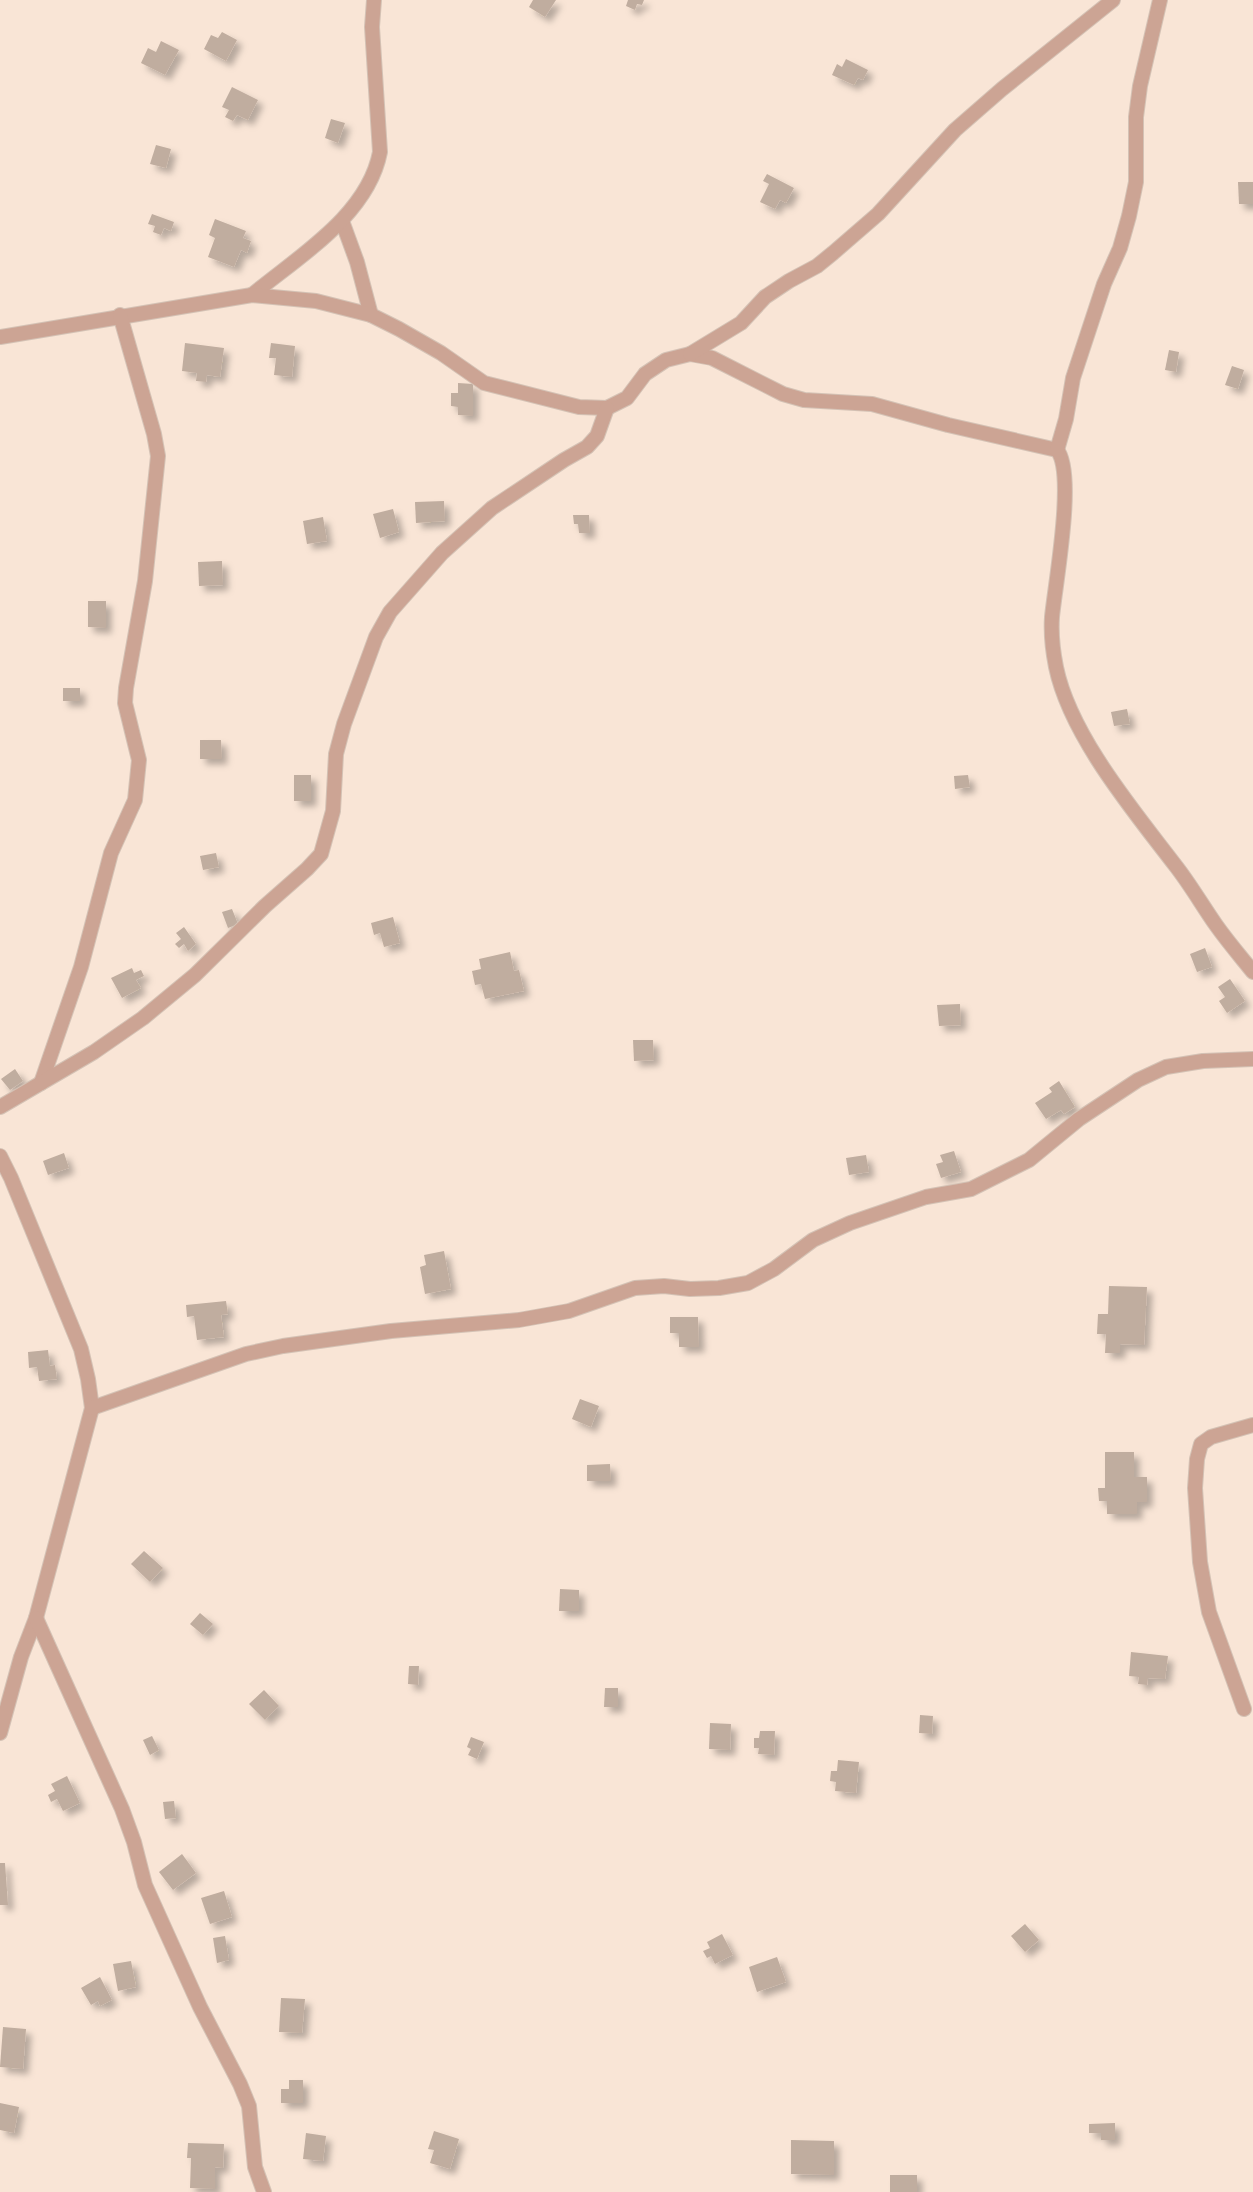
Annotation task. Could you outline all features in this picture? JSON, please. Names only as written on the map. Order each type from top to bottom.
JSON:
[{"type":"street","points":[[252,295],[342,221],[369,186],[380,152],[372,27],[374,0]]},
{"type":"street","points":[[0,337],[120,315],[252,295],[316,301],[371,315],[441,353],[484,383],[579,407],[608,408],[627,399],[645,374],[666,360],[690,354],[741,323],[765,297],[817,266],[878,214],[955,130],[1002,88],[1113,0]]},
{"type":"street","points":[[1057,450],[1066,419],[1073,378],[1104,284],[1120,249],[1129,216],[1136,182],[1136,117],[1140,86],[1160,0]]},
{"type":"street","points":[[342,221],[357,261],[371,315]]},
{"type":"street","points":[[41,1083],[81,967],[111,853],[131,813],[138,783],[139,760],[125,703],[145,581],[158,456],[154,434],[120,315]]},
{"type":"street","points":[[690,354],[712,358],[783,394],[804,400],[872,404],[948,425],[1057,450],[1062,456],[1064,499],[1052,619],[1056,666],[1067,703],[1088,742],[1135,814],[1253,972]]},
{"type":"street","points":[[0,1107],[94,1052],[143,1018],[195,975],[265,906],[308,869],[321,854],[333,812],[336,754],[344,724],[376,637],[390,612],[442,553],[492,508],[587,447],[597,436],[608,408]]},
{"type":"street","points":[[92,1408],[235,1358],[284,1346],[391,1330],[529,1318],[569,1311],[635,1288],[664,1286],[690,1289],[719,1288],[748,1283],[774,1269],[813,1240],[850,1223],[926,1197],[971,1189],[1029,1160],[1079,1119],[1138,1080],[1166,1067],[1203,1060],[1253,1059]]},
{"type":"street","points":[[0,1156],[81,1349],[92,1408],[36,1618],[21,1658],[0,1733]]},
{"type":"street","points":[[1244,1709],[1209,1612],[1200,1562],[1195,1488],[1197,1459],[1201,1444],[1211,1437],[1253,1425]]},
{"type":"street","points":[[36,1618],[122,1809],[134,1842],[145,1885],[200,2007],[249,2106],[255,2167],[264,2192]]},
{"type":"building","points":[[533,0],[556,0],[545,17],[529,7]]},
{"type":"building","points":[[628,0],[644,0],[642,5],[637,4],[635,10],[626,6]]},
{"type":"building","points":[[222,32],[237,40],[226,61],[204,49],[211,35],[218,38]]},
{"type":"building","points":[[161,41],[179,50],[165,75],[141,63],[148,48],[156,52]]},
{"type":"building","points":[[846,59],[868,70],[863,80],[858,78],[854,85],[832,75],[837,64],[842,67]]},
{"type":"building","points":[[232,87],[258,100],[248,120],[237,115],[233,121],[225,117],[229,110],[222,107]]},
{"type":"building","points":[[331,119],[345,123],[338,143],[325,138]]},
{"type":"building","points":[[156,145],[171,149],[166,168],[150,164]]},
{"type":"building","points":[[767,174],[794,188],[786,203],[780,200],[775,209],[760,202],[769,184],[763,181]]},
{"type":"building","points":[[1238,182],[1253,182],[1253,204],[1239,204]]},
{"type":"building","points":[[152,214],[174,222],[171,231],[164,228],[161,235],[153,232],[155,226],[148,224]]},
{"type":"building","points":[[215,219],[246,231],[243,238],[251,241],[247,253],[241,250],[234,267],[208,257],[215,238],[209,235]]},
{"type":"building","points":[[185,343],[224,348],[220,377],[207,375],[206,382],[196,381],[197,373],[182,371]]},
{"type":"building","points":[[271,343],[295,346],[292,377],[274,375],[276,358],[269,358]]},
{"type":"building","points":[[1169,350],[1179,352],[1176,372],[1165,370]]},
{"type":"building","points":[[1232,366],[1244,370],[1238,389],[1225,385]]},
{"type":"building","points":[[458,383],[473,384],[473,416],[458,415],[458,407],[451,406],[451,393],[458,393]]},
{"type":"building","points":[[444,501],[445,521],[416,523],[415,502]]},
{"type":"building","points":[[393,509],[399,532],[380,538],[373,514]]},
{"type":"building","points":[[573,515],[589,515],[590,533],[579,533],[578,524],[574,524]]},
{"type":"building","points":[[323,517],[327,541],[307,544],[303,521]]},
{"type":"building","points":[[222,561],[223,585],[199,586],[198,562]]},
{"type":"building","points":[[88,601],[106,601],[106,628],[88,627]]},
{"type":"building","points":[[63,688],[80,688],[80,701],[63,701]]},
{"type":"building","points":[[1127,709],[1130,724],[1114,726],[1111,712]]},
{"type":"building","points":[[200,740],[221,740],[222,759],[200,759]]},
{"type":"building","points":[[294,775],[311,775],[311,801],[294,801]]},
{"type":"building","points":[[968,775],[970,787],[955,789],[954,776]]},
{"type":"building","points":[[216,853],[219,867],[203,870],[200,856]]},
{"type":"building","points":[[232,909],[238,924],[228,928],[222,912]]},
{"type":"building","points":[[393,917],[400,943],[384,947],[380,933],[374,935],[371,923]]},
{"type":"building","points":[[184,927],[196,944],[188,951],[184,944],[179,948],[175,944],[181,939],[176,933]]},
{"type":"building","points":[[1205,948],[1212,967],[1197,972],[1190,954]]},
{"type":"building","points":[[510,952],[514,971],[519,970],[524,991],[485,999],[481,984],[475,985],[472,971],[481,969],[479,959]]},
{"type":"building","points":[[132,968],[134,973],[141,970],[144,976],[136,980],[141,988],[122,998],[111,978]]},
{"type":"building","points":[[1230,979],[1245,1001],[1227,1013],[1219,1001],[1225,997],[1218,987]]},
{"type":"building","points":[[960,1004],[961,1025],[939,1026],[937,1005]]},
{"type":"building","points":[[633,1040],[653,1040],[654,1060],[634,1061]]},
{"type":"building","points":[[15,1069],[23,1081],[10,1090],[1,1079]]},
{"type":"building","points":[[1059,1081],[1075,1107],[1064,1114],[1061,1110],[1046,1119],[1035,1103],[1052,1092],[1049,1088]]},
{"type":"building","points":[[954,1151],[961,1172],[941,1178],[936,1164],[943,1162],[940,1155]]},
{"type":"building","points":[[64,1153],[69,1168],[48,1175],[43,1161]]},
{"type":"building","points":[[866,1155],[869,1172],[849,1175],[846,1158]]},
{"type":"building","points":[[444,1251],[451,1289],[425,1294],[420,1267],[426,1265],[424,1255]]},
{"type":"building","points":[[1109,1286],[1147,1287],[1144,1345],[1120,1344],[1120,1353],[1105,1353],[1106,1334],[1097,1334],[1098,1314],[1108,1314]]},
{"type":"building","points":[[226,1301],[228,1314],[221,1315],[224,1337],[197,1340],[194,1316],[187,1317],[186,1305]]},
{"type":"building","points":[[670,1317],[698,1317],[699,1347],[679,1347],[679,1333],[670,1333]]},
{"type":"building","points":[[48,1350],[50,1366],[55,1365],[57,1379],[39,1381],[37,1367],[29,1368],[28,1352]]},
{"type":"building","points":[[580,1399],[599,1406],[591,1427],[572,1419]]},
{"type":"building","points":[[1105,1452],[1134,1452],[1134,1477],[1147,1477],[1147,1502],[1137,1502],[1137,1514],[1107,1514],[1107,1501],[1099,1501],[1098,1488],[1105,1488]]},
{"type":"building","points":[[610,1464],[611,1481],[587,1481],[587,1465]]},
{"type":"building","points":[[144,1551],[163,1568],[150,1582],[131,1564]]},
{"type":"building","points":[[560,1589],[579,1590],[579,1611],[559,1611]]},
{"type":"building","points":[[200,1613],[213,1624],[203,1635],[190,1624]]},
{"type":"building","points":[[1131,1652],[1168,1656],[1165,1679],[1148,1678],[1147,1685],[1138,1684],[1139,1677],[1129,1676]]},
{"type":"building","points":[[409,1666],[419,1666],[418,1685],[408,1684]]},
{"type":"building","points":[[605,1688],[618,1688],[618,1707],[604,1707]]},
{"type":"building","points":[[264,1690],[279,1706],[265,1720],[249,1704]]},
{"type":"building","points":[[920,1715],[933,1716],[932,1734],[919,1733]]},
{"type":"building","points":[[710,1723],[731,1724],[730,1750],[709,1749]]},
{"type":"building","points":[[760,1731],[775,1731],[774,1755],[758,1754],[759,1748],[754,1748],[754,1738],[759,1738]]},
{"type":"building","points":[[152,1736],[159,1750],[150,1755],[143,1740]]},
{"type":"building","points":[[471,1737],[484,1742],[477,1759],[468,1755],[471,1749],[467,1747]]},
{"type":"building","points":[[838,1760],[859,1762],[856,1793],[835,1791],[836,1782],[830,1781],[831,1771],[837,1771]]},
{"type":"building","points":[[67,1776],[80,1803],[63,1811],[57,1799],[51,1802],[48,1795],[55,1791],[51,1784]]},
{"type":"building","points":[[174,1801],[176,1818],[165,1819],[163,1802]]},
{"type":"building","points":[[182,1854],[196,1873],[173,1890],[159,1872]]},
{"type":"building","points":[[0,1863],[5,1863],[8,1905],[0,1905]]},
{"type":"building","points":[[224,1891],[232,1917],[210,1924],[201,1898]]},
{"type":"building","points":[[1025,1924],[1039,1940],[1025,1952],[1011,1936]]},
{"type":"building","points":[[722,1934],[733,1955],[715,1964],[711,1956],[707,1958],[703,1951],[710,1948],[707,1942]]},
{"type":"building","points":[[225,1936],[229,1960],[217,1963],[213,1938]]},
{"type":"building","points":[[777,1957],[786,1982],[757,1992],[749,1967]]},
{"type":"building","points":[[131,1961],[136,1987],[118,1991],[113,1964]]},
{"type":"building","points":[[100,1977],[112,2000],[100,2006],[98,2001],[91,2005],[81,1988]]},
{"type":"building","points":[[281,1998],[305,1999],[302,2033],[279,2032]]},
{"type":"building","points":[[3,2027],[26,2029],[23,2069],[0,2067]]},
{"type":"building","points":[[289,2080],[303,2080],[303,2103],[281,2103],[281,2089],[289,2089]]},
{"type":"building","points":[[0,2103],[19,2107],[14,2133],[0,2130]]},
{"type":"building","points":[[1115,2123],[1115,2140],[1101,2140],[1101,2133],[1089,2133],[1089,2124]]},
{"type":"building","points":[[434,2131],[459,2139],[450,2169],[430,2163],[434,2150],[428,2149]]},
{"type":"building","points":[[306,2133],[326,2136],[323,2161],[303,2159]]},
{"type":"building","points":[[791,2140],[834,2141],[834,2175],[791,2174]]},
{"type":"building","points":[[188,2143],[224,2144],[223,2168],[215,2167],[215,2189],[190,2188],[191,2158],[187,2158]]},
{"type":"building","points":[[890,2175],[917,2175],[917,2192],[890,2192]]}]
